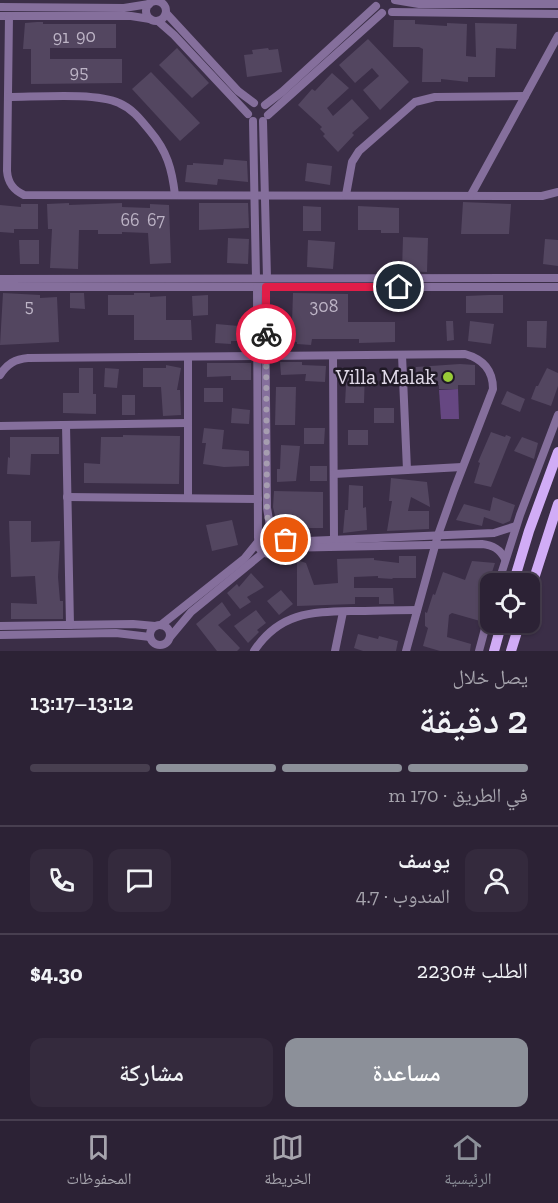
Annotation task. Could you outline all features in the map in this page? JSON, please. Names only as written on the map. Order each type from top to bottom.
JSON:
[{"type":"main road","points":[[516,573],[526,539],[558,452]]},
{"type":"main road","points":[[536,573],[558,504]]},
{"type":"main road","points":[[494,651],[499,633]]},
{"type":"main road","points":[[512,651],[517,633]]},
{"type":"street","points":[[392,12],[395,5],[394,0],[413,4],[468,2],[558,4]]},
{"type":"street","points":[[152,2],[146,12],[174,35],[250,117],[266,118],[377,4],[392,12],[558,14]]},
{"type":"street","points":[[8,10],[124,8],[160,2],[238,91],[254,103]]},
{"type":"street","points":[[8,10],[131,16],[154,20],[163,18],[165,6]]},
{"type":"street","points":[[8,10],[7,171],[10,183],[18,192],[30,196],[255,194],[542,196],[558,192]]},
{"type":"street","points":[[471,195],[558,36]]},
{"type":"street","points":[[265,105],[311,72]]},
{"type":"street","points":[[346,195],[352,162],[359,151],[415,102],[435,97],[525,96]]},
{"type":"street","points":[[8,97],[101,98],[122,104],[139,117],[164,149],[171,167],[175,195]]},
{"type":"street","points":[[265,105],[260,102],[254,103],[249,108],[261,282],[267,508],[272,532],[279,543]]},
{"type":"street","points":[[261,282],[265,195],[265,105]]},
{"type":"street","points":[[0,279],[362,282],[558,278]]},
{"type":"street","points":[[0,288],[151,282]]},
{"type":"street","points":[[362,282],[558,287]]},
{"type":"street","points":[[0,375],[14,361],[28,358],[465,354],[480,360],[491,373],[493,389],[438,535],[406,651]]},
{"type":"street","points":[[402,355],[406,470]]},
{"type":"street","points":[[262,356],[258,541],[263,553]]},
{"type":"street","points":[[333,356],[334,540]]},
{"type":"street","points":[[188,357],[188,498]]},
{"type":"street","points":[[501,573],[516,526],[558,415]]},
{"type":"street","points":[[0,426],[188,423]]},
{"type":"street","points":[[66,425],[70,625]]},
{"type":"street","points":[[334,474],[462,467]]},
{"type":"street","points":[[67,497],[258,499]]},
{"type":"street","points":[[279,543],[494,533],[516,526]]},
{"type":"street","points":[[155,644],[152,630],[244,559],[262,533],[272,532]]},
{"type":"street","points":[[279,543],[488,544],[499,549],[505,559]]},
{"type":"street","points":[[0,635],[116,633],[165,645],[191,612],[263,553],[273,554],[279,543]]},
{"type":"street","points":[[254,651],[263,638],[285,621],[311,612],[417,610]]},
{"type":"street","points":[[335,651],[343,612]]},
{"type":"street","points":[[0,626],[133,624],[158,626],[169,630],[170,651]]},
{"type":"street","points":[[479,651],[484,633]]},
{"type":"shaded area","points":[[458,389],[459,419],[441,419],[439,390]]},
{"type":"building","points":[[394,20],[415,20],[415,24],[447,26],[447,23],[467,24],[466,56],[476,57],[475,23],[517,24],[516,49],[496,48],[495,77],[468,77],[468,82],[441,79],[441,82],[422,82],[423,49],[393,47]]},
{"type":"building","points":[[43,22],[43,24],[116,24],[116,48],[50,48],[50,59],[122,59],[122,83],[31,84],[31,49],[23,49],[25,23]]},
{"type":"building","points":[[368,39],[409,82],[380,110],[363,90],[379,76],[372,68],[355,83],[339,65]]},
{"type":"building","points":[[177,48],[209,83],[192,98],[159,65]]},
{"type":"building","points":[[268,48],[269,50],[278,49],[282,72],[247,77],[244,55],[253,54],[252,50]]},
{"type":"building","points":[[151,72],[200,123],[180,141],[132,89]]},
{"type":"building","points":[[332,73],[349,88],[327,108],[333,116],[352,99],[369,118],[352,133],[354,135],[338,152],[323,136],[325,134],[320,129],[322,127],[298,105],[312,89],[315,91]]},
{"type":"building","points":[[224,159],[247,161],[248,182],[218,179],[217,185],[185,182],[187,165],[193,165],[193,163],[223,165]]},
{"type":"building","points":[[307,163],[332,166],[330,185],[305,181]]},
{"type":"building","points":[[463,202],[511,204],[509,234],[461,234]]},
{"type":"building","points":[[69,203],[69,205],[122,203],[122,207],[150,208],[150,204],[169,205],[171,263],[150,264],[148,233],[98,234],[98,230],[79,230],[78,269],[50,268],[52,229],[48,229],[47,204]]},
{"type":"building","points":[[199,203],[248,203],[249,228],[199,230]]},
{"type":"building","points":[[21,204],[38,204],[38,229],[14,229],[14,233],[0,232],[0,205],[21,207]]},
{"type":"building","points":[[303,206],[321,207],[321,231],[303,231]]},
{"type":"building","points":[[358,206],[399,208],[399,233],[358,230]]},
{"type":"building","points":[[403,237],[428,238],[427,272],[402,271]]},
{"type":"building","points":[[228,238],[249,239],[248,264],[227,263]]},
{"type":"building","points":[[545,239],[558,240],[558,266],[543,264]]},
{"type":"building","points":[[19,240],[39,240],[39,264],[20,264]]},
{"type":"building","points":[[308,240],[335,242],[333,269],[307,267]]},
{"type":"building","points":[[3,293],[40,295],[40,298],[57,297],[59,342],[0,345]]},
{"type":"building","points":[[70,293],[84,293],[85,309],[70,308]]},
{"type":"building","points":[[134,293],[150,293],[150,297],[166,296],[166,320],[191,320],[192,340],[134,340],[134,315],[108,315],[108,295],[134,295]]},
{"type":"building","points":[[293,293],[348,294],[348,322],[395,322],[395,342],[359,343],[359,339],[312,339],[311,345],[277,342],[277,323],[292,323]]},
{"type":"building","points":[[208,295],[208,315],[193,316],[192,296]]},
{"type":"building","points":[[503,295],[503,313],[466,313],[466,296]]},
{"type":"building","points":[[239,319],[251,319],[251,341],[231,341],[231,344],[215,343],[216,324],[239,326]]},
{"type":"building","points":[[446,321],[453,321],[454,340],[447,341]]},
{"type":"building","points":[[470,321],[494,324],[491,344],[468,341]]},
{"type":"building","points":[[527,321],[547,321],[546,348],[527,347]]},
{"type":"building","points":[[280,362],[302,362],[302,365],[326,366],[325,382],[305,381],[306,374],[281,375]]},
{"type":"building","points":[[207,363],[251,363],[251,380],[231,380],[231,376],[207,377]]},
{"type":"building","points":[[166,365],[181,368],[177,390],[180,390],[181,415],[163,416],[161,387],[143,387],[143,368],[166,368]]},
{"type":"building","points":[[475,365],[475,385],[458,385],[458,389],[439,389],[439,385],[417,386],[416,367]]},
{"type":"building","points":[[79,368],[93,368],[96,414],[63,413],[63,393],[79,393]]},
{"type":"building","points":[[105,368],[119,369],[117,388],[104,387]]},
{"type":"building","points":[[547,368],[558,373],[558,386],[551,406],[531,399]]},
{"type":"building","points":[[347,369],[365,369],[364,403],[345,403]]},
{"type":"building","points":[[276,387],[296,387],[295,425],[275,425]]},
{"type":"building","points":[[204,388],[223,388],[223,402],[204,402]]},
{"type":"building","points":[[507,391],[525,399],[520,412],[501,404]]},
{"type":"building","points":[[122,395],[135,395],[135,415],[122,415]]},
{"type":"building","points":[[232,408],[250,410],[249,424],[231,423]]},
{"type":"building","points":[[374,408],[394,408],[394,423],[374,423]]},
{"type":"building","points":[[204,428],[224,430],[222,449],[249,451],[249,466],[224,467],[203,464],[206,443],[202,443]]},
{"type":"building","points":[[304,428],[325,428],[324,444],[304,444]]},
{"type":"building","points":[[348,430],[368,430],[368,445],[348,445]]},
{"type":"building","points":[[491,432],[511,437],[491,487],[474,483],[480,463],[478,462]]},
{"type":"building","points":[[123,435],[180,436],[179,484],[84,483],[84,463],[100,464],[101,437],[123,437]]},
{"type":"building","points":[[10,437],[59,437],[59,454],[31,454],[30,475],[7,474]]},
{"type":"building","points":[[522,437],[538,443],[534,459],[514,451]]},
{"type":"building","points":[[281,445],[300,446],[296,481],[277,482]]},
{"type":"building","points":[[310,466],[327,466],[327,481],[310,481]]},
{"type":"building","points":[[391,478],[427,482],[430,507],[411,497],[408,511],[429,511],[429,529],[387,531],[392,501],[389,501]]},
{"type":"building","points":[[349,485],[363,486],[363,508],[366,507],[367,530],[343,533],[345,510],[348,510]]},
{"type":"building","points":[[274,491],[323,492],[323,528],[294,528],[294,531],[278,529],[273,507]]},
{"type":"building","points":[[493,497],[515,505],[510,521],[503,524],[484,517],[482,526],[456,520],[464,504],[490,511]]},
{"type":"building","points":[[232,520],[238,545],[212,551],[206,525]]},
{"type":"building","points":[[9,521],[31,521],[31,542],[60,541],[58,577],[60,601],[63,601],[63,619],[11,619],[11,603],[37,604],[35,576],[11,577]]},
{"type":"building","points":[[399,556],[416,556],[416,578],[354,577],[354,588],[393,588],[394,604],[379,604],[379,597],[355,597],[355,604],[297,606],[297,560],[306,563],[314,585],[338,583],[337,559],[374,558],[374,560],[399,563]]},
{"type":"building","points":[[472,561],[495,563],[492,573],[480,573],[480,621],[452,613],[449,615],[447,637],[471,644],[470,651],[440,651],[423,646],[428,628],[425,626],[425,612],[427,613],[443,572],[465,580]]},
{"type":"building","points":[[251,573],[264,587],[247,597],[251,602],[240,609],[227,593],[237,584],[239,587]]},
{"type":"building","points":[[281,590],[293,604],[279,615],[267,601]]},
{"type":"building","points":[[222,602],[231,615],[218,625],[240,648],[237,651],[217,651],[196,624]]},
{"type":"building","points":[[256,610],[266,623],[257,630],[259,632],[248,643],[234,626]]},
{"type":"building","points":[[358,634],[398,641],[396,651],[363,651],[354,648]]},
{"type":"way so far","points":[[266,334],[267,514],[272,532],[279,539],[286,540]]},
{"type":"place","name":"Villa Malak","points":[[448,377]]},
{"type":"route","points":[[266,334],[266,287],[399,287]]}]
